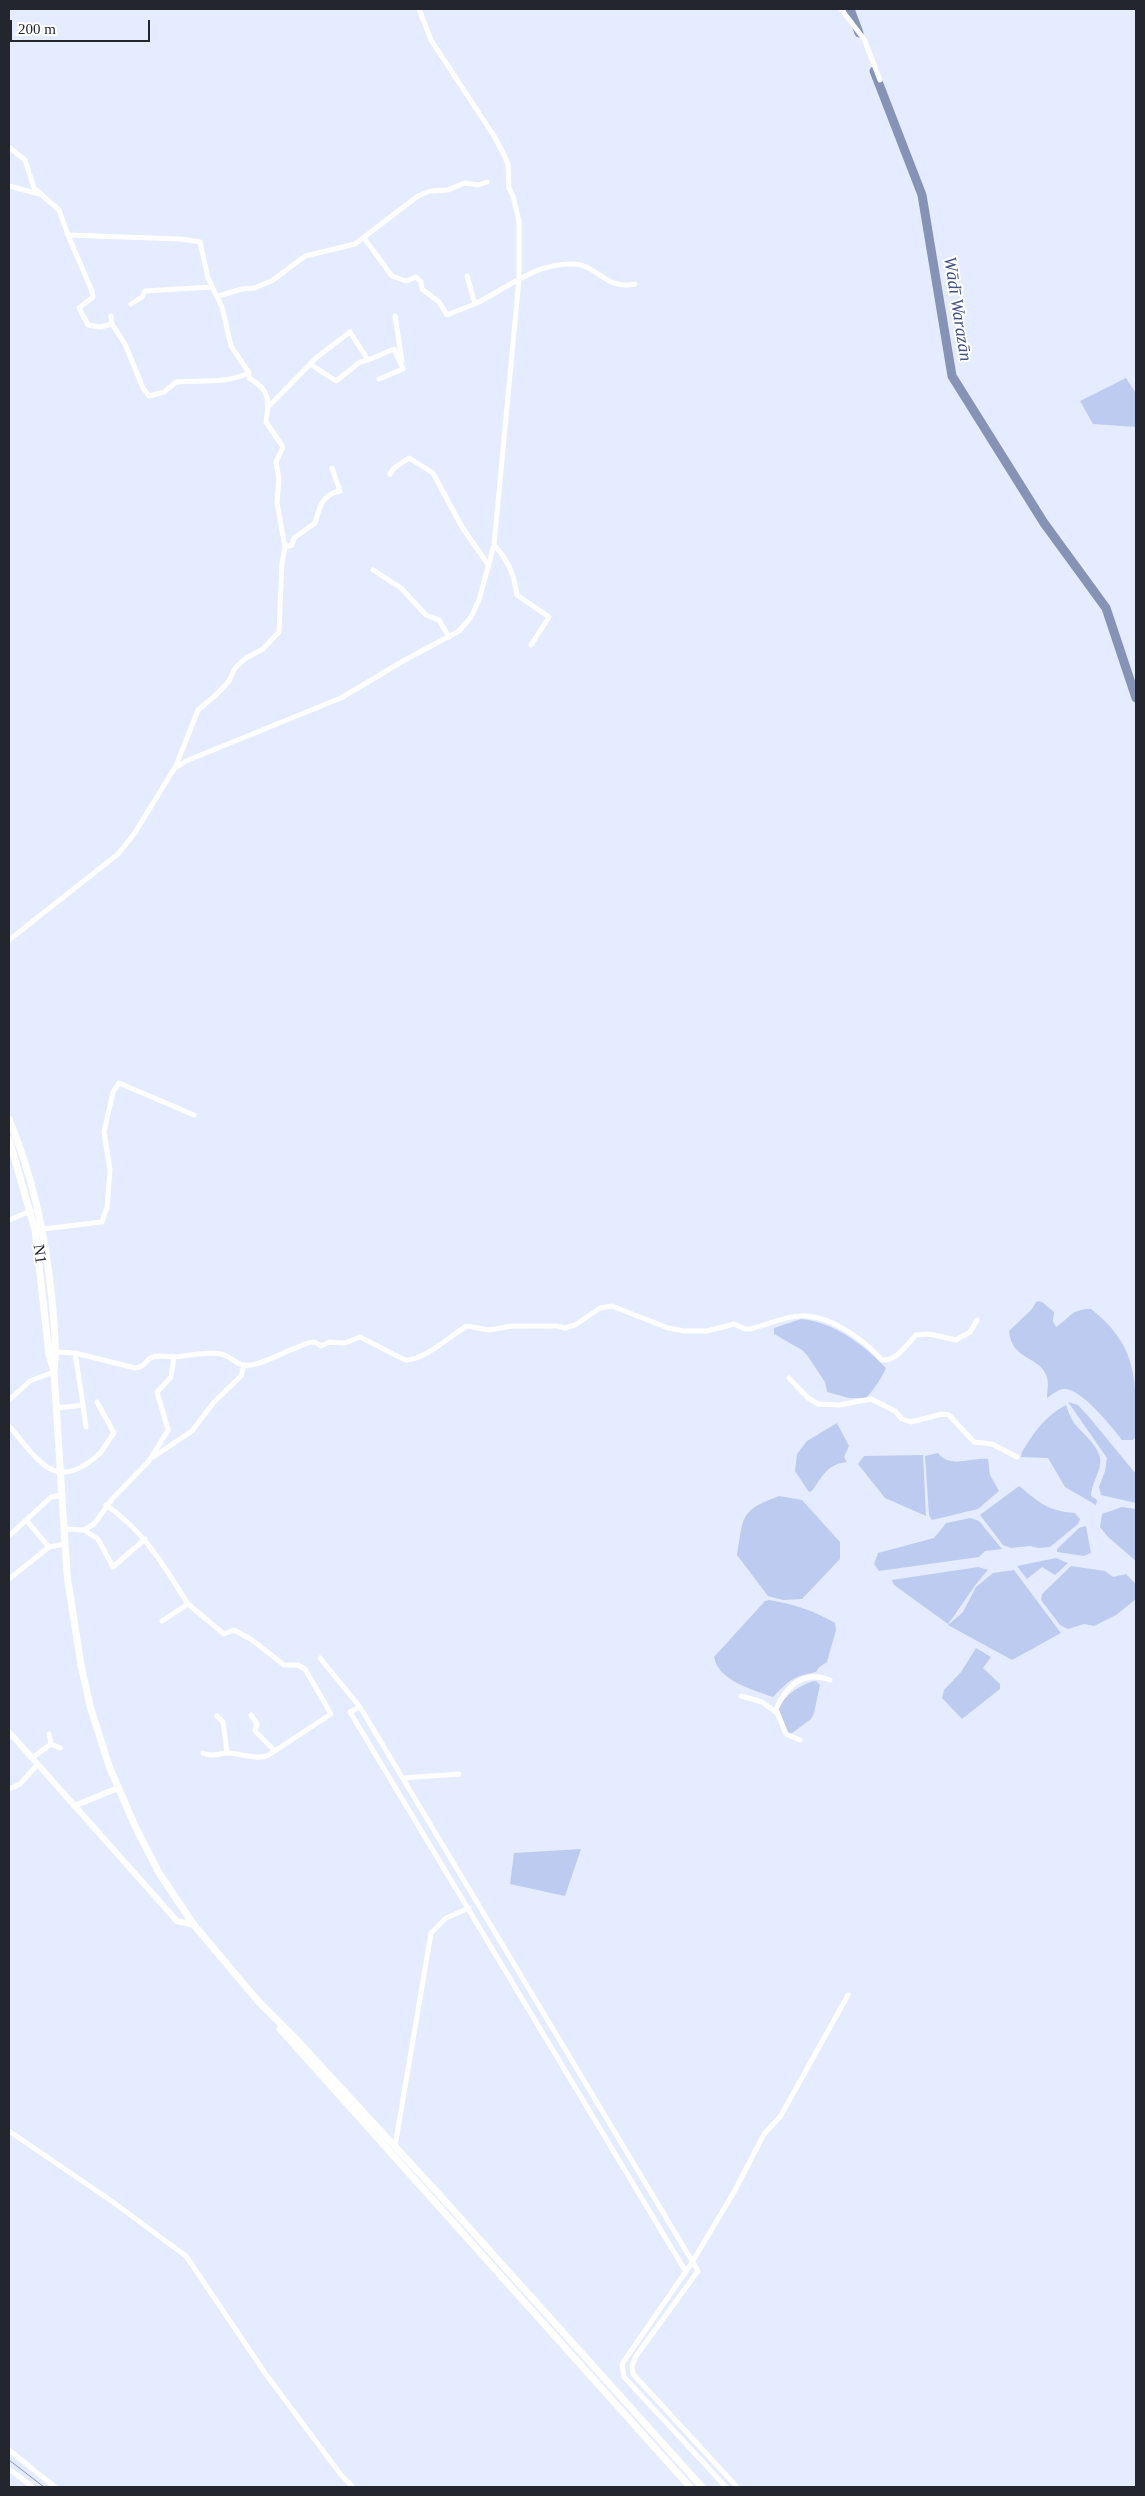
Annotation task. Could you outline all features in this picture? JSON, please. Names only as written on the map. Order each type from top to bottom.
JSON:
[{"type":"highway","name":"N1","points":[[9,1119],[27,1168],[43,1229],[56,1352],[54,1372],[65,1544],[73,1619],[81,1665],[90,1706],[118,1788],[146,1849],[194,1924],[272,2016],[291,2043],[690,2487]]},
{"type":"highway","name":"N1","points":[[9,1139],[31,1211],[42,1274],[49,1354],[54,1372]]},
{"type":"highway","name":"N1","points":[[272,2016],[296,2039],[395,2146],[702,2487]]},
{"type":"main road","points":[[9,1732],[177,1921],[194,1924]]},
{"type":"main road","points":[[74,1806],[118,1788]]},
{"type":"street","points":[[174,769],[186,761],[341,698],[403,661],[459,631],[470,617],[479,600],[494,545],[519,279],[519,220],[509,188],[508,165],[494,136],[431,40],[419,9]]},
{"type":"street","points":[[842,9],[864,39],[880,80]]},
{"type":"street","points":[[9,147],[24,160],[34,188],[59,210],[92,291],[93,297],[79,308],[81,315],[88,325],[100,327],[112,324]]},
{"type":"street","points":[[218,296],[242,289],[255,288],[273,280],[305,256],[355,244],[418,196],[430,191],[448,190],[465,183],[478,185],[487,182]]},
{"type":"street","points":[[9,186],[40,194]]},
{"type":"street","points":[[68,235],[181,239],[200,242],[211,287],[218,296],[232,346],[249,373],[249,378],[262,387],[270,406]]},
{"type":"street","points":[[364,238],[392,276],[406,281],[416,277],[421,282],[422,289],[438,302],[447,315],[475,304],[519,279],[529,277],[535,271],[575,264],[622,286],[635,284]]},
{"type":"street","points":[[467,276],[475,304]]},
{"type":"street","points":[[131,304],[142,297],[145,291],[211,287]]},
{"type":"street","points":[[111,316],[112,324],[125,344],[143,388],[149,396],[164,392],[176,382],[206,382],[239,377],[249,373]]},
{"type":"street","points":[[395,316],[403,366]]},
{"type":"street","points":[[9,940],[118,854],[134,834],[174,769],[198,710],[218,694],[229,681],[235,668],[246,658],[263,649],[279,632],[282,564],[285,547],[276,494],[279,479],[276,462],[283,447],[266,422],[270,406],[325,349],[350,332],[368,360]]},
{"type":"street","points":[[310,364],[336,381],[360,362],[394,349],[403,366]]},
{"type":"street","points":[[379,378],[402,369],[403,366]]},
{"type":"street","points":[[390,474],[394,468],[410,458],[433,473],[462,527],[489,566]]},
{"type":"street","points":[[285,547],[292,545],[294,538],[315,523],[318,506],[326,497],[340,491],[332,468]]},
{"type":"street","points":[[494,545],[504,556],[514,574],[517,594],[549,618],[531,645]]},
{"type":"street","points":[[372,570],[401,588],[426,615],[439,620],[448,637]]},
{"type":"street","points":[[43,1229],[102,1222],[107,1207],[110,1170],[104,1132],[113,1092],[120,1083],[194,1115]]},
{"type":"street","points":[[9,1220],[31,1211]]},
{"type":"street","points":[[56,1352],[75,1353],[136,1368],[141,1367],[155,1356],[174,1357],[213,1353],[221,1354],[237,1364],[254,1365],[274,1359],[305,1344],[314,1342],[321,1346],[329,1342],[345,1343],[360,1337],[405,1360],[416,1358],[467,1326],[489,1330],[512,1326],[557,1326],[565,1328],[576,1325],[600,1308],[612,1306],[668,1328],[684,1331],[714,1330],[734,1324],[750,1329],[807,1316],[832,1323],[868,1344],[882,1360],[888,1360],[894,1358],[916,1335],[929,1334],[956,1340],[970,1332],[977,1320]]},
{"type":"street","points":[[75,1353],[86,1428]]},
{"type":"street","points":[[84,1530],[94,1524],[106,1505],[149,1459],[168,1430],[157,1392],[171,1377],[174,1357]]},
{"type":"street","points":[[149,1459],[192,1431],[214,1402],[241,1376],[244,1365]]},
{"type":"street","points":[[9,1400],[30,1381],[54,1372]]},
{"type":"street","points":[[789,1378],[798,1390],[818,1404],[839,1405],[871,1399],[895,1411],[902,1419],[911,1422],[942,1414],[949,1415],[974,1442],[992,1444],[1017,1457]]},
{"type":"street","points":[[9,1426],[47,1468],[61,1474],[76,1470],[100,1454],[107,1440],[114,1434],[96,1402]]},
{"type":"street","points":[[56,1408],[83,1405]]},
{"type":"street","points":[[9,1536],[51,1498],[62,1495]]},
{"type":"street","points":[[106,1505],[128,1520],[145,1539],[188,1604],[224,1634],[234,1630],[252,1640],[284,1665],[298,1665],[305,1669],[331,1714],[267,1756],[257,1759],[241,1754],[227,1753],[209,1756],[203,1753]]},
{"type":"street","points":[[26,1520],[50,1547]]},
{"type":"street","points":[[64,1529],[84,1530],[98,1539],[113,1567],[145,1539]]},
{"type":"street","points":[[9,1579],[50,1547],[65,1544]]},
{"type":"street","points":[[162,1621],[188,1604]]},
{"type":"street","points":[[320,1658],[360,1707],[691,2264],[698,2272],[636,2356],[632,2366],[633,2374],[737,2487]]},
{"type":"street","points":[[777,1713],[779,1702],[796,1682],[807,1677],[818,1676],[830,1680]]},
{"type":"street","points":[[741,1696],[762,1702],[777,1713],[786,1734],[800,1740]]},
{"type":"street","points":[[360,1707],[350,1712],[686,2272]]},
{"type":"street","points":[[251,1715],[257,1724],[255,1731],[275,1750]]},
{"type":"street","points":[[217,1716],[223,1722],[227,1753]]},
{"type":"street","points":[[49,1734],[51,1744]]},
{"type":"street","points":[[32,1758],[51,1744]]},
{"type":"street","points":[[51,1744],[60,1748]]},
{"type":"street","points":[[9,1789],[20,1784],[37,1765]]},
{"type":"street","points":[[403,1778],[459,1774]]},
{"type":"street","points":[[395,2146],[431,1933],[446,1918],[469,1908]]},
{"type":"street","points":[[726,2487],[624,2377],[622,2364],[691,2264],[734,2192],[764,2134],[780,2117],[848,1996]]},
{"type":"street","points":[[10,2134],[110,2200],[186,2256],[265,2373],[341,2475],[353,2487]]},
{"type":"street","points":[[9,2450],[55,2487]]},
{"type":"street","points":[[9,2469],[33,2487]]},
{"type":"shaded area","points":[[1126,378],[1136,393],[1136,427],[1093,424],[1080,401]]},
{"type":"shaded area","points":[[1037,1301],[1042,1302],[1054,1312],[1053,1321],[1056,1327],[1075,1312],[1091,1309],[1107,1323],[1118,1337],[1132,1366],[1136,1399],[1136,1437],[1133,1440],[1122,1440],[1096,1409],[1071,1390],[1062,1389],[1047,1398],[1048,1380],[1044,1371],[1015,1348],[1009,1331],[1031,1310]]},
{"type":"shaded area","points":[[801,1319],[825,1325],[848,1336],[886,1368],[878,1383],[866,1398],[849,1398],[827,1392],[825,1382],[807,1355],[802,1350],[774,1334],[774,1328]]},
{"type":"shaded area","points":[[1068,1402],[1078,1405],[1136,1474],[1136,1503],[1101,1495],[1099,1487],[1105,1471],[1107,1458]]},
{"type":"shaded area","points":[[1066,1405],[1074,1423],[1099,1453],[1099,1468],[1091,1491],[1091,1496],[1097,1500],[1096,1505],[1065,1487],[1048,1458],[1021,1457],[1026,1445],[1041,1425],[1052,1414]]},
{"type":"shaded area","points":[[837,1423],[849,1446],[844,1457],[847,1462],[830,1468],[812,1491],[809,1492],[795,1471],[797,1454],[807,1441]]},
{"type":"shaded area","points":[[938,1453],[943,1458],[955,1461],[988,1459],[990,1475],[999,1491],[978,1509],[932,1520],[929,1515],[925,1456]]},
{"type":"shaded area","points":[[923,1455],[926,1516],[885,1498],[858,1464],[864,1456]]},
{"type":"shaded area","points":[[1019,1486],[1051,1508],[1075,1513],[1080,1519],[1078,1524],[1050,1547],[1039,1548],[1030,1546],[1011,1548],[1003,1545],[980,1515]]},
{"type":"shaded area","points":[[779,1496],[802,1500],[840,1542],[840,1559],[802,1599],[783,1600],[768,1596],[737,1555],[746,1516],[757,1506]]},
{"type":"shaded area","points":[[1122,1507],[1136,1509],[1136,1561],[1108,1537],[1100,1527],[1102,1514]]},
{"type":"shaded area","points":[[971,1518],[979,1521],[1002,1549],[985,1551],[979,1557],[879,1571],[874,1564],[878,1553],[934,1538],[946,1523]]},
{"type":"shaded area","points":[[1086,1526],[1091,1553],[1084,1556],[1057,1552],[1057,1549],[1079,1528]]},
{"type":"shaded area","points":[[1056,1558],[1068,1563],[1055,1575],[1042,1567],[1027,1579],[1017,1566]]},
{"type":"shaded area","points":[[1071,1566],[1105,1571],[1113,1577],[1126,1574],[1136,1584],[1136,1599],[1116,1615],[1094,1626],[1084,1624],[1068,1629],[1060,1625],[1041,1600],[1042,1594]]},
{"type":"shaded area","points":[[978,1567],[988,1570],[948,1624],[894,1585],[892,1580]]},
{"type":"shaded area","points":[[1014,1570],[1061,1633],[1012,1660],[948,1625],[963,1612],[976,1587],[993,1573]]},
{"type":"shaded area","points":[[769,1600],[795,1606],[820,1615],[835,1623],[836,1630],[827,1662],[819,1667],[816,1672],[802,1675],[792,1680],[773,1697],[747,1688],[729,1678],[717,1665],[714,1657],[765,1601]]},
{"type":"shaded area","points":[[976,1648],[991,1657],[983,1668],[1000,1684],[1000,1689],[962,1719],[942,1698],[944,1690],[961,1672]]},
{"type":"shaded area","points":[[816,1681],[820,1685],[811,1719],[792,1733],[788,1733],[779,1714],[779,1708],[786,1697],[792,1692],[805,1684]]},
{"type":"shaded area","points":[[581,1849],[565,1896],[510,1884],[514,1853]]},
{"type":"waterway","name":"Wādī Warazān","points":[[850,9],[859,33]]},
{"type":"waterway","name":"Wādī Warazān","points":[[874,71],[922,195],[952,376],[1044,523],[1106,608],[1136,698]]},
{"type":"waterway","points":[[9,2460],[44,2487]]}]
